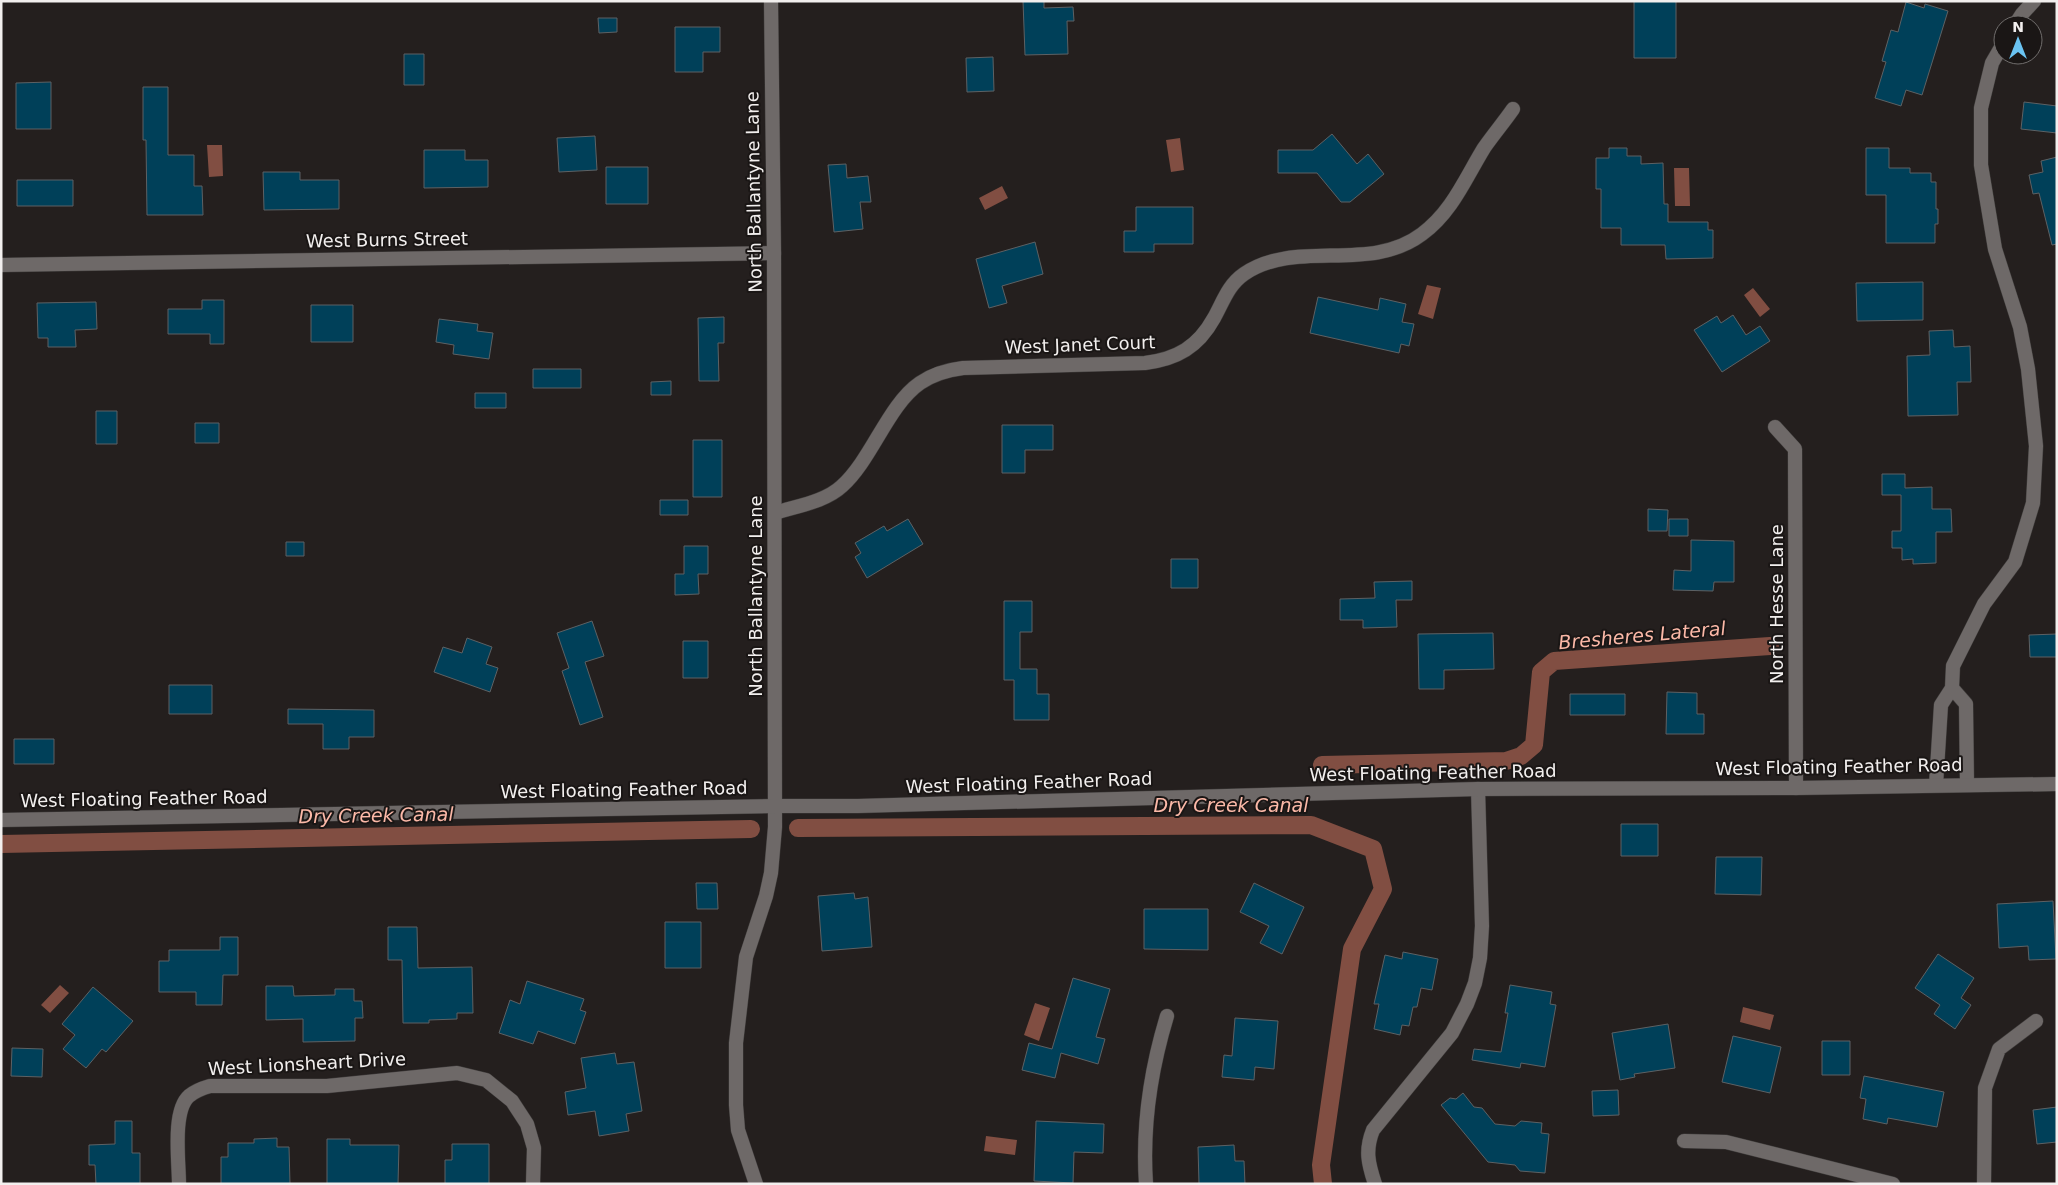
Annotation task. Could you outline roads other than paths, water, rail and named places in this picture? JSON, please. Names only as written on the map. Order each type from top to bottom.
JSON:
[{"type":"street","name":"North Ballantyne Lane","points":[[756,1184],[738,1130],[736,1042],[746,957],[766,896],[771,873],[776,806],[771,1]]},
{"type":"street","points":[[2021,15],[2034,1]]},
{"type":"street","points":[[1936,784],[1941,705],[1952,688],[1953,666],[1984,604],[2015,562],[2033,503],[2036,446],[2028,369],[2020,327],[1995,249],[1982,165],[1981,108],[1993,61]]},
{"type":"street","name":"West Janet Court","points":[[775,513],[821,498],[840,488],[858,469],[901,403],[919,383],[943,371],[963,368],[1145,364],[1165,360],[1184,352],[1203,336],[1225,294],[1242,275],[1262,263],[1283,258],[1380,253],[1402,246],[1421,235],[1438,221],[1455,199],[1484,147],[1513,109]]},
{"type":"street","name":"West Burns Street","points":[[1,264],[774,253]]},
{"type":"street","name":"North Hesse Lane","points":[[1775,427],[1794,449],[1796,788]]},
{"type":"street","points":[[1952,688],[1966,704],[1967,784]]},
{"type":"street","name":"West Floating Feather Road","points":[[1,820],[858,806],[1478,789],[1796,788],[1936,784],[2057,784]]},
{"type":"street","points":[[1376,1184],[1369,1165],[1368,1144],[1374,1130],[1452,1032],[1475,984],[1480,958],[1482,926],[1478,789]]},
{"type":"street","points":[[1146,1184],[1144,1156],[1146,1106],[1156,1050],[1167,1016]]},
{"type":"street","points":[[1984,1184],[1985,1088],[1999,1049],[2036,1021]]},
{"type":"street","name":"West Lionsheart Drive","points":[[180,1184],[179,1118],[188,1097],[197,1090],[210,1086],[327,1086],[456,1073],[486,1080],[512,1101],[527,1124],[534,1148],[533,1184]]},
{"type":"street","points":[[1684,1141],[1726,1142],[1893,1184]]},
{"type":"waterway","name":"Bresheres Lateral","points":[[1322,765],[1506,761],[1521,756],[1534,745],[1541,672],[1554,661],[1770,646]]},
{"type":"waterway","name":"Dry Creek Canal","points":[[798,828],[1311,825],[1373,849],[1383,889],[1352,949],[1321,1165],[1323,1184]]},
{"type":"waterway","name":"Dry Creek Canal","points":[[1,844],[751,829]]}]
